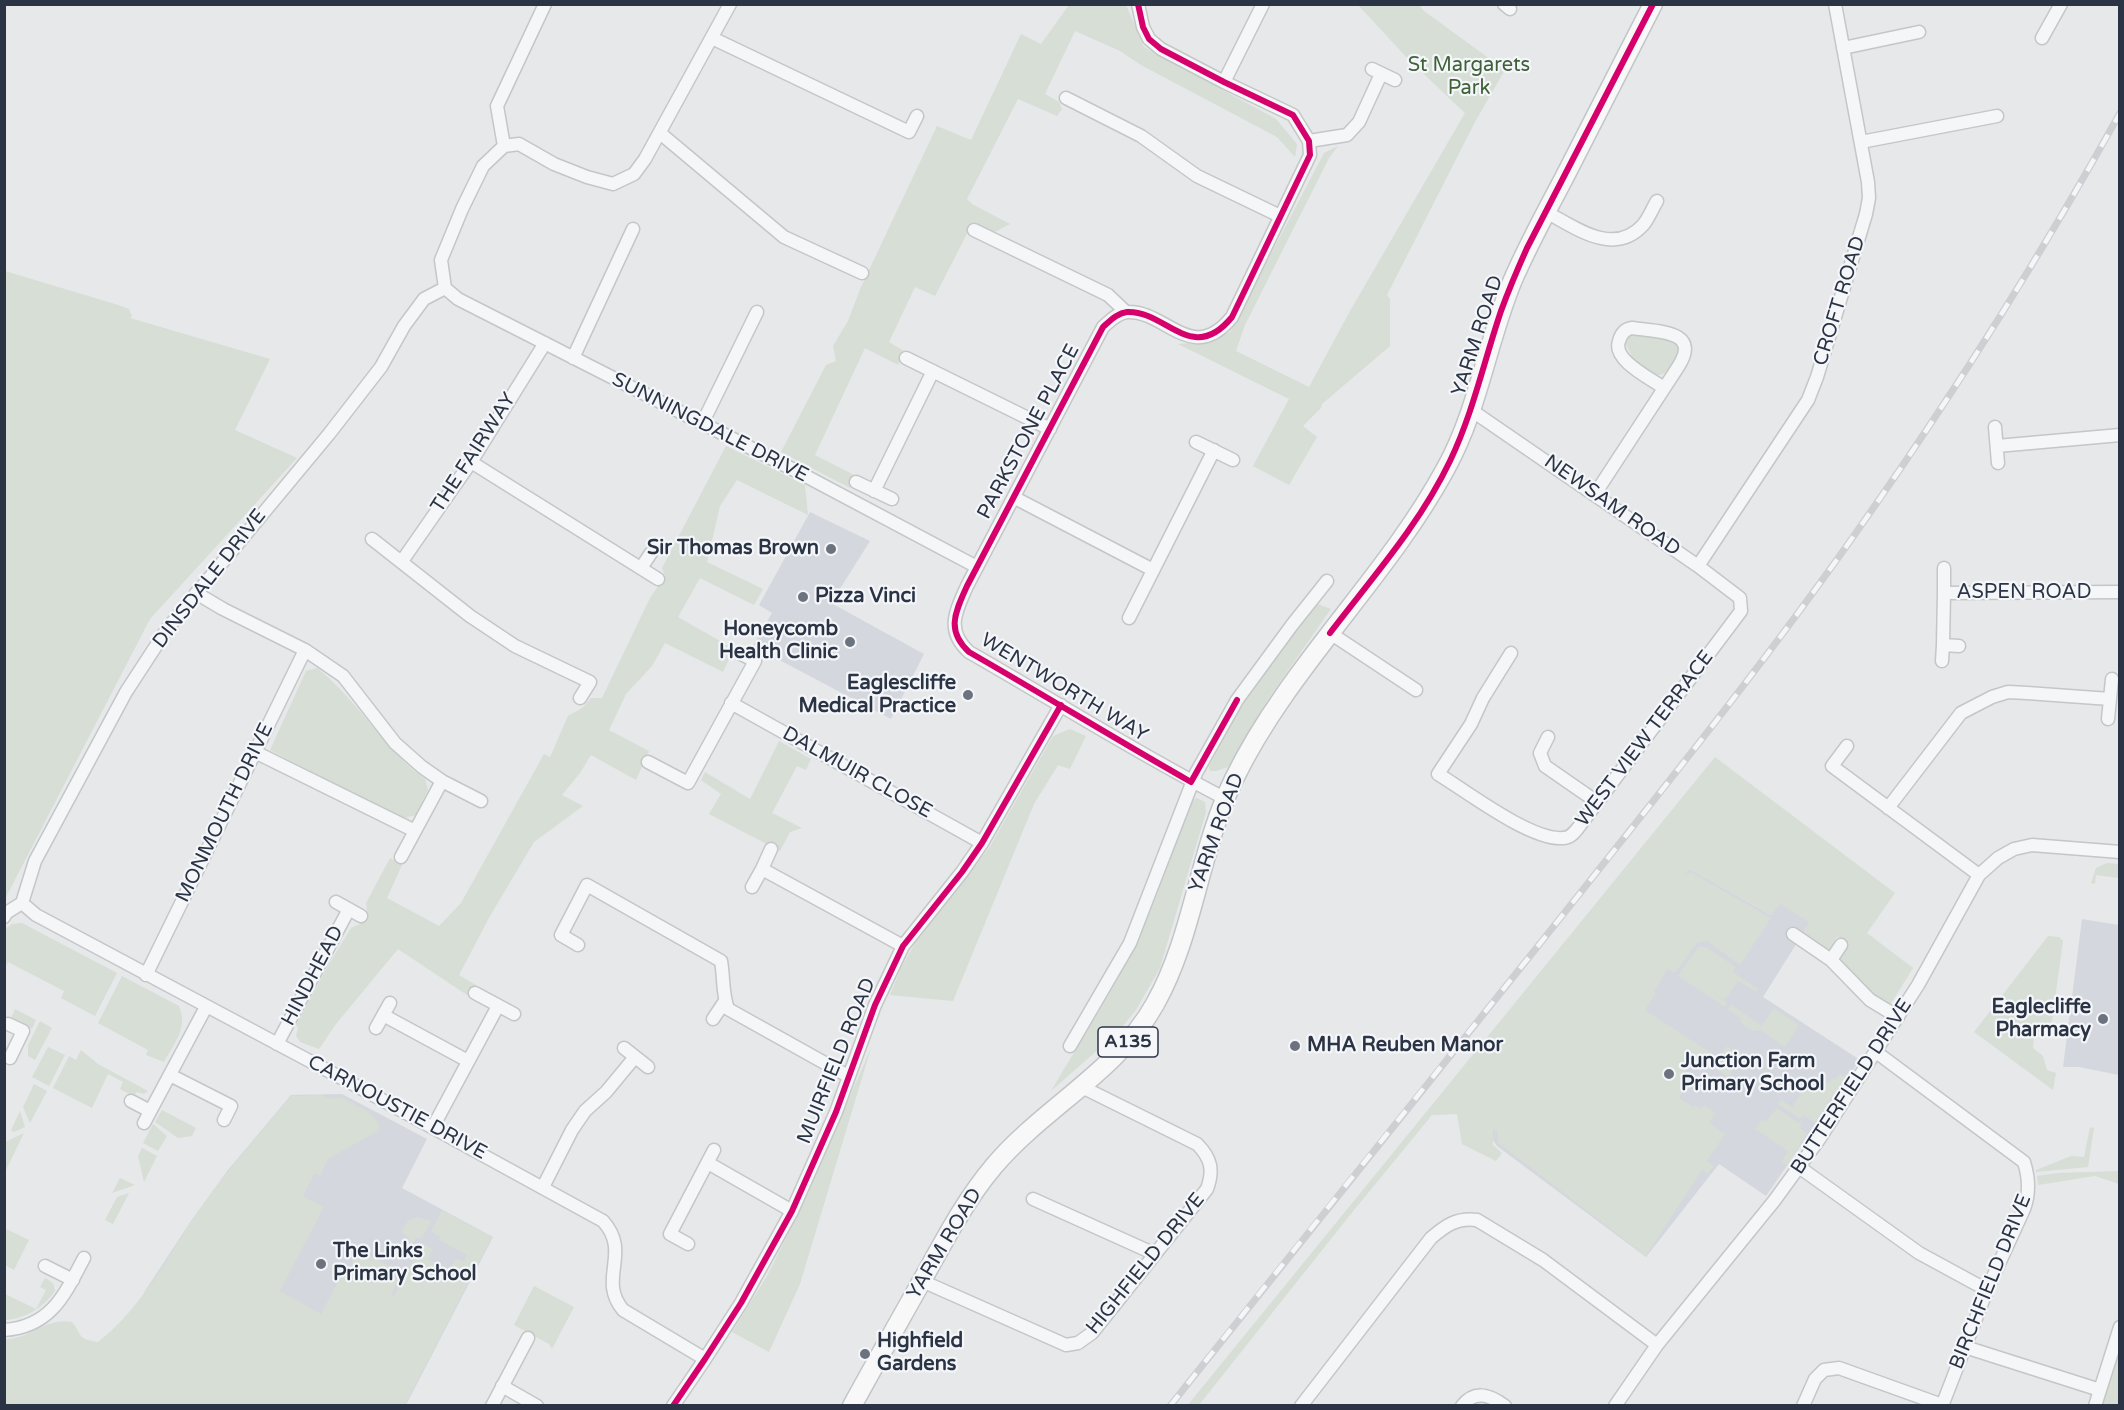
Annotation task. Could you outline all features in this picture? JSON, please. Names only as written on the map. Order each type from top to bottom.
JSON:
[{"type":"main road","name":"YARM ROAD","points":[[852,1406],[967,1203],[997,1163],[1024,1136],[1115,1056],[1134,1035],[1160,994],[1180,943],[1234,779],[1264,726],[1294,681],[1394,548],[1428,499],[1449,462],[1471,410],[1511,284],[1653,4]]},
{"type":"street","points":[[504,146],[497,106],[545,4]]},
{"type":"street","points":[[445,288],[441,260],[483,166],[504,146],[519,144],[554,164],[587,177],[614,184],[633,174],[660,133],[730,4]]},
{"type":"street","points":[[974,230],[1108,295],[1121,314],[1144,315],[1183,335],[1205,336],[1222,329],[1232,317],[1310,155],[1309,141],[1293,115],[1161,49],[1149,39],[1143,27],[1138,4]]},
{"type":"street","points":[[1224,82],[1263,4]]},
{"type":"street","name":"CROFT ROAD","points":[[1698,566],[1799,415],[1814,385],[1868,206],[1869,182],[1835,4]]},
{"type":"street","points":[[2042,38],[2061,4]]},
{"type":"street","points":[[1843,48],[1919,32]]},
{"type":"street","points":[[712,38],[909,132],[917,116]]},
{"type":"street","points":[[1309,141],[1347,135],[1359,122],[1376,71],[1395,80]]},
{"type":"street","points":[[1066,98],[1141,136],[1197,176],[1280,216]]},
{"type":"street","points":[[1861,142],[1996,116]]},
{"type":"street","points":[[660,133],[784,237],[862,273]]},
{"type":"street","points":[[1546,212],[1603,240],[1616,240],[1628,236],[1642,225],[1657,201]]},
{"type":"street","points":[[573,358],[633,229]]},
{"type":"street","name":"SUNNINGDALE DRIVE","points":[[445,288],[458,299],[977,567]]},
{"type":"street","name":"DINSDALE DRIVE","points":[[22,903],[35,861],[126,692],[167,629],[329,434],[381,367],[404,326],[424,299],[445,288]]},
{"type":"street","points":[[702,424],[757,312]]},
{"type":"street","name":"PARKSTONE PLACE","points":[[977,567],[1103,327],[1121,314]]},
{"type":"street","points":[[1595,494],[1664,388],[1684,357],[1686,349],[1683,341],[1670,334],[1632,328],[1626,330],[1617,345],[1621,358],[1664,388]]},
{"type":"street","name":"THE FAIRWAY","points":[[402,561],[471,462],[544,343]]},
{"type":"street","points":[[906,358],[1050,429]]},
{"type":"street","points":[[874,491],[933,371]]},
{"type":"street","name":"NEWSAM ROAD","points":[[1471,410],[1698,566],[1740,598],[1741,610]]},
{"type":"street","points":[[1995,427],[1998,463]]},
{"type":"street","points":[[1997,446],[2120,435]]},
{"type":"street","points":[[1196,442],[1233,460]]},
{"type":"street","points":[[1129,618],[1214,450]]},
{"type":"street","points":[[471,462],[658,579]]},
{"type":"street","points":[[856,483],[892,499]]},
{"type":"street","points":[[1014,498],[1153,570]]},
{"type":"street","points":[[372,539],[470,616],[515,646],[590,682],[580,698]]},
{"type":"street","points":[[641,568],[651,554]]},
{"type":"street","name":"WENTWORTH WAY","points":[[977,567],[955,613],[955,628],[959,642],[969,652],[1191,782],[1226,799]]},
{"type":"street","points":[[1944,568],[1944,593]]},
{"type":"street","points":[[1070,1046],[1130,943],[1191,782],[1237,700],[1292,625],[1323,597],[1327,581]]},
{"type":"street","name":"ASPEN ROAD","points":[[1942,661],[1944,593],[2120,592]]},
{"type":"street","points":[[196,593],[304,650],[344,676],[395,743],[442,781],[481,801]]},
{"type":"street","name":"WEST VIEW TERRACE","points":[[1510,653],[1483,698],[1471,724],[1438,774],[1524,828],[1559,838],[1568,837],[1574,834],[1741,610]]},
{"type":"street","points":[[1330,633],[1416,690]]},
{"type":"street","points":[[1943,645],[1959,646]]},
{"type":"street","name":"MONMOUTH DRIVE","points":[[146,975],[304,650]]},
{"type":"street","points":[[648,762],[688,783],[755,661],[739,653]]},
{"type":"street","points":[[2108,719],[2112,679]]},
{"type":"street","points":[[1888,808],[1961,713],[1992,697],[2008,692],[2110,699]]},
{"type":"street","name":"DALMUIR CLOSE","points":[[731,703],[982,843]]},
{"type":"street","name":"MUIRFIELD ROAD","points":[[673,1406],[761,1268],[792,1211],[836,1112],[875,1005],[903,946],[982,843],[1061,705]]},
{"type":"street","points":[[1548,737],[1540,753],[1545,766],[1597,801]]},
{"type":"street","points":[[1847,746],[1832,766],[1979,875]]},
{"type":"street","points":[[255,752],[415,831]]},
{"type":"street","points":[[401,857],[442,781]]},
{"type":"street","name":"BUTTERFIELD DRIVE","points":[[1615,1406],[1657,1345],[1711,1281],[1799,1167],[1918,985],[1979,875],[1998,858],[2014,849],[2032,845],[2120,852]]},
{"type":"street","points":[[752,887],[771,849]]},
{"type":"street","points":[[762,869],[903,946]]},
{"type":"street","points":[[578,945],[561,935],[586,885],[721,961],[725,1001],[728,1009],[848,1076]]},
{"type":"street","points":[[336,902],[361,916]]},
{"type":"street","points":[[4,917],[6,913],[22,903]]},
{"type":"street","name":"CARNOUSTIE DRIVE","points":[[22,903],[36,915],[433,1127],[603,1221],[609,1228],[617,1250],[612,1287],[615,1298],[623,1310],[705,1359]]},
{"type":"street","name":"HINDHEAD","points":[[277,1044],[349,909]]},
{"type":"street","points":[[1793,934],[1831,960],[1862,994],[1898,1017]]},
{"type":"street","points":[[1831,960],[1841,945]]},
{"type":"street","points":[[475,993],[514,1014]]},
{"type":"street","points":[[713,1019],[725,1001]]},
{"type":"street","points":[[376,1029],[390,1003]]},
{"type":"street","points":[[433,1127],[498,1005]]},
{"type":"street","points":[[144,1123],[206,1007]]},
{"type":"street","points":[[383,1015],[468,1061]]},
{"type":"street","points":[[8,1024],[23,1031],[11,1059]]},
{"type":"street","points":[[624,1048],[648,1067]]},
{"type":"street","name":"BIRCHFIELD DRIVE","points":[[1876,1052],[2024,1162],[2029,1185],[2027,1202],[1987,1290],[1942,1405]]},
{"type":"street","points":[[543,1187],[572,1130],[585,1111],[606,1092],[635,1057]]},
{"type":"street","points":[[170,1075],[231,1107],[224,1120]]},
{"type":"street","name":"HIGHFIELD DRIVE","points":[[922,1281],[1066,1346],[1078,1344],[1092,1333],[1207,1189],[1212,1170],[1206,1154],[1186,1138],[1082,1087]]},
{"type":"street","points":[[131,1101],[150,1111]]},
{"type":"street","points":[[688,1244],[670,1234],[714,1150]]},
{"type":"street","points":[[708,1162],[792,1211]]},
{"type":"street","points":[[1799,1167],[1919,1253],[1987,1290]]},
{"type":"street","points":[[1033,1199],[1155,1254]]},
{"type":"street","points":[[1301,1406],[1431,1238],[1448,1224],[1466,1219],[1477,1220],[1543,1260],[1657,1345]]},
{"type":"street","points":[[4,1330],[19,1329],[43,1318],[63,1298],[84,1258]]},
{"type":"street","points":[[45,1266],[73,1280]]},
{"type":"street","points":[[2096,1406],[2120,1327]]},
{"type":"street","points":[[492,1406],[528,1338]]},
{"type":"street","points":[[1965,1347],[2100,1390]]},
{"type":"street","points":[[1803,1406],[1815,1379],[1824,1370],[1839,1368],[1942,1405]]},
{"type":"street","points":[[502,1386],[537,1406]]},
{"type":"street","points":[[1462,1406],[1468,1398],[1479,1395],[1505,1406]]},
{"type":"shaded area","points":[[810,512],[870,541],[831,603],[924,654],[891,719],[753,646],[772,613],[759,605]]},
{"type":"shaded area","name":"Junction Farm Primary School","points":[[1690,869],[1771,915],[1780,903],[1810,922],[1763,997],[1860,1060],[1766,1196],[1719,1164],[1646,1257],[1497,1146],[1476,1115],[1477,1089],[1679,875]]},
{"type":"shaded area","points":[[2082,919],[2119,925],[2119,1075],[2079,1067],[2063,1067]]},
{"type":"shaded area","name":"The Links Primary School","points":[[342,1094],[427,1139],[402,1188],[493,1237],[406,1405],[96,1406],[145,1291],[228,1170],[291,1095]]},
{"type":"green space","points":[[1069,5],[1126,5],[1144,47],[1276,119],[1297,144],[1295,157],[1277,137],[1141,65],[1120,51],[1075,31],[1045,94],[1059,102],[1062,109],[1057,116],[1018,99],[967,199],[972,204],[1010,224],[995,232],[973,222],[935,296],[915,287],[889,342],[904,351],[898,365],[865,348],[815,455],[856,476],[850,488],[781,452],[826,365],[836,361],[833,346],[848,321],[861,287],[937,126],[971,140],[1021,34],[1041,44]]},
{"type":"green space","name":"St Margarets Park","points":[[1358,5],[1419,5],[1505,70],[1475,122],[1387,295],[1390,299],[1390,346],[1322,404],[1321,408],[1303,426],[1317,437],[1289,485],[1253,466],[1289,399],[1178,344],[1208,342],[1230,332],[1324,153],[1338,146],[1329,158],[1245,325],[1236,351],[1309,387],[1350,311],[1465,113],[1410,61]]},
{"type":"green space","points":[[5,271],[129,309],[132,316],[130,318],[270,359],[235,430],[297,458],[150,619],[5,899]]},
{"type":"green space","points":[[1633,334],[1671,340],[1680,347],[1668,371],[1656,375],[1641,368],[1625,343]]},
{"type":"green space","points":[[726,446],[805,485],[808,515],[737,480],[720,506],[707,562],[763,589],[754,605],[700,578],[678,617],[734,649],[723,672],[665,643],[652,666],[626,694],[609,730],[649,751],[636,780],[591,755],[562,795],[583,806],[534,842],[490,916],[459,975],[476,985],[470,997],[398,949],[336,1024],[319,1049],[300,1042],[296,1036],[298,1028],[296,1025],[351,928],[360,924],[367,912],[366,903],[390,858],[402,865],[387,898],[439,926],[461,903],[544,754],[550,757],[568,716],[582,708],[591,698],[602,698],[650,598],[665,576],[662,568]]},
{"type":"green space","points":[[1318,604],[1331,609],[1266,702],[1228,767],[1210,771],[1209,767],[1244,702],[1286,642]]},
{"type":"green space","points":[[317,668],[345,695],[396,754],[425,779],[428,790],[416,815],[401,819],[270,750],[306,671]]},
{"type":"green space","points":[[1070,729],[1086,736],[1070,769],[1058,765],[1034,804],[953,1001],[890,995],[901,968],[922,931],[989,848],[1053,736]]},
{"type":"green space","points":[[779,741],[811,759],[806,770],[797,766],[772,813],[802,828],[790,832],[780,851],[709,814],[721,794],[701,780],[705,772],[750,799]]},
{"type":"green space","points":[[1715,757],[1895,893],[1867,933],[1913,968],[1890,1005],[1866,992],[1840,959],[1848,946],[1837,937],[1828,951],[1802,934],[1809,922],[1780,904],[1771,915],[1690,869],[1683,876],[1691,872],[1771,918],[1740,965],[1707,941],[1697,943],[1675,973],[1668,969],[1645,1010],[1719,1058],[1727,1046],[1742,1056],[1738,1062],[1729,1056],[1725,1056],[1723,1061],[1716,1061],[1726,1068],[1730,1068],[1732,1063],[1737,1064],[1728,1077],[1713,1067],[1715,1064],[1705,1058],[1699,1066],[1692,1062],[1680,1079],[1687,1084],[1679,1098],[1693,1107],[1695,1105],[1701,1109],[1704,1105],[1716,1113],[1709,1123],[1725,1134],[1707,1161],[1714,1166],[1707,1174],[1702,1170],[1646,1256],[1498,1143],[1498,1132],[1493,1128],[1493,1145],[1502,1153],[1496,1161],[1462,1144],[1457,1114],[1432,1115],[1199,1405],[1187,1406]]},
{"type":"green space","points":[[1197,798],[1205,802],[1206,812],[1160,968],[1136,1010],[1118,1032],[1051,1091],[1109,995],[1140,935],[1190,801]]},
{"type":"green space","points":[[2107,863],[2119,864],[2119,878],[2096,875],[2095,884],[2091,883],[2096,868]]},
{"type":"green space","points":[[22,923],[117,973],[95,1016],[61,998],[64,991],[8,962],[5,967],[5,929],[12,924]]},
{"type":"green space","points":[[2048,936],[2059,937],[2063,941],[2052,1021],[2041,1032],[2034,1034],[2033,1048],[2043,1056],[2047,1070],[2056,1073],[2053,1090],[1974,1032]]},
{"type":"green space","points":[[1698,947],[1706,947],[1736,967],[1733,972],[1758,989],[1756,992],[1738,981],[1725,1000],[1707,988],[1727,1003],[1725,1007],[1678,976]]},
{"type":"green space","points":[[122,976],[179,1006],[181,1029],[164,1062],[146,1055],[148,1050],[98,1023]]},
{"type":"green space","points":[[1731,1004],[1761,1026],[1774,1008],[1799,1025],[1785,1047],[1761,1030],[1753,1031],[1740,1022],[1742,1019],[1728,1010]]},
{"type":"green space","points":[[15,1009],[36,1020],[32,1029],[11,1018]]},
{"type":"green space","points":[[40,1021],[52,1028],[35,1060],[28,1056],[28,1045]]},
{"type":"green space","points":[[48,1047],[65,1055],[49,1086],[32,1077]]},
{"type":"green space","points":[[871,1048],[800,1284],[769,1352],[732,1332],[767,1276],[803,1204]]},
{"type":"green space","points":[[81,1050],[98,1064],[148,1091],[144,1094],[137,1092],[133,1096],[120,1089],[123,1082],[108,1074],[92,1108],[53,1088],[69,1056],[76,1060]]},
{"type":"green space","points":[[1840,1073],[1845,1078],[1815,1123],[1803,1115],[1800,1119],[1778,1104],[1781,1100],[1792,1107],[1810,1080],[1829,1083],[1833,1078],[1835,1080]]},
{"type":"green space","points":[[34,1084],[47,1091],[30,1123],[23,1107]]},
{"type":"green space","name":"The Links Primary School","points":[[322,1095],[331,1099],[342,1097],[368,1112],[377,1120],[380,1130],[328,1159],[320,1176],[315,1173],[303,1196],[324,1207],[280,1291],[321,1314],[344,1270],[351,1273],[353,1256],[359,1259],[363,1252],[393,1268],[389,1276],[398,1281],[391,1294],[394,1296],[413,1261],[410,1260],[420,1242],[433,1249],[428,1259],[449,1270],[455,1259],[464,1261],[467,1255],[439,1240],[440,1237],[431,1232],[442,1210],[492,1237],[405,1405],[5,1405],[5,1339],[22,1336],[46,1325],[63,1321],[72,1322],[83,1338],[98,1342],[126,1316],[138,1301],[214,1189],[291,1096]]},
{"type":"green space","points":[[1777,1108],[1802,1125],[1800,1128],[1807,1133],[1787,1166],[1781,1162],[1788,1151],[1755,1129],[1761,1120],[1766,1121]]},
{"type":"green space","points":[[162,1110],[196,1128],[192,1136],[178,1138],[155,1122]]},
{"type":"green space","points":[[20,1111],[25,1127],[14,1132],[11,1130]]},
{"type":"green space","points":[[153,1124],[167,1136],[158,1151],[143,1143]]},
{"type":"green space","points":[[2090,1127],[2094,1128],[2088,1167],[2036,1172],[2036,1170],[2071,1156],[2084,1157]]},
{"type":"green space","points":[[24,1133],[5,1172],[5,1142]]},
{"type":"green space","points":[[142,1148],[157,1156],[144,1182],[138,1156]]},
{"type":"green space","points":[[2119,1171],[2119,1184],[2095,1176],[2038,1185],[2037,1176]]},
{"type":"green space","points":[[120,1178],[135,1185],[112,1193]]},
{"type":"green space","points":[[129,1193],[113,1224],[105,1220],[117,1197]]},
{"type":"green space","points":[[417,1217],[432,1221],[422,1238],[416,1238],[405,1257],[400,1254],[409,1238],[401,1232],[408,1221]]},
{"type":"green space","points":[[4,1228],[29,1240],[14,1270],[5,1265]]},
{"type":"green space","points":[[45,1278],[53,1283],[55,1291],[51,1297],[40,1307],[27,1315],[5,1320],[5,1294],[36,1309],[46,1290],[40,1287]]},
{"type":"green space","points":[[534,1286],[574,1307],[552,1349],[549,1344],[514,1325]]},
{"type":"green space","points":[[2119,1342],[2119,1405],[2100,1406]]},
{"type":"railway","points":[[1170,1406],[1622,840],[1788,627],[1867,517],[1967,369],[2030,268],[2120,113]]},
{"type":"cycle path","points":[[1138,4],[1143,27],[1149,39],[1161,49],[1293,115],[1309,141],[1310,155],[1232,317],[1218,331],[1204,337],[1191,336],[1141,314],[1127,312],[1117,316],[1103,327],[967,586],[956,612],[955,628],[957,636],[969,652],[1191,782],[1237,700]]},
{"type":"cycle path","points":[[1330,633],[1410,529],[1450,461],[1472,406],[1501,311],[1527,248],[1653,4]]},
{"type":"cycle path","points":[[673,1406],[741,1303],[792,1211],[836,1112],[875,1005],[903,946],[982,843],[1061,705]]},
{"type":"place","name":"Sir Thomas Brown","points":[[831,549]]},
{"type":"place","name":"Pizza Vinci","points":[[803,597]]},
{"type":"place","name":"Honeycomb Health Clinic","points":[[850,642]]},
{"type":"place","name":"Eaglescliffe Medical Practice","points":[[968,695]]},
{"type":"place","name":"Eaglecliffe Pharmacy","points":[[2103,1019]]},
{"type":"place","name":"MHA Reuben Manor","points":[[1295,1046]]},
{"type":"place","name":"Junction Farm Primary School","points":[[1669,1074]]},
{"type":"place","name":"The Links Primary School","points":[[321,1264]]},
{"type":"place","name":"Highfield Gardens","points":[[865,1354]]}]
